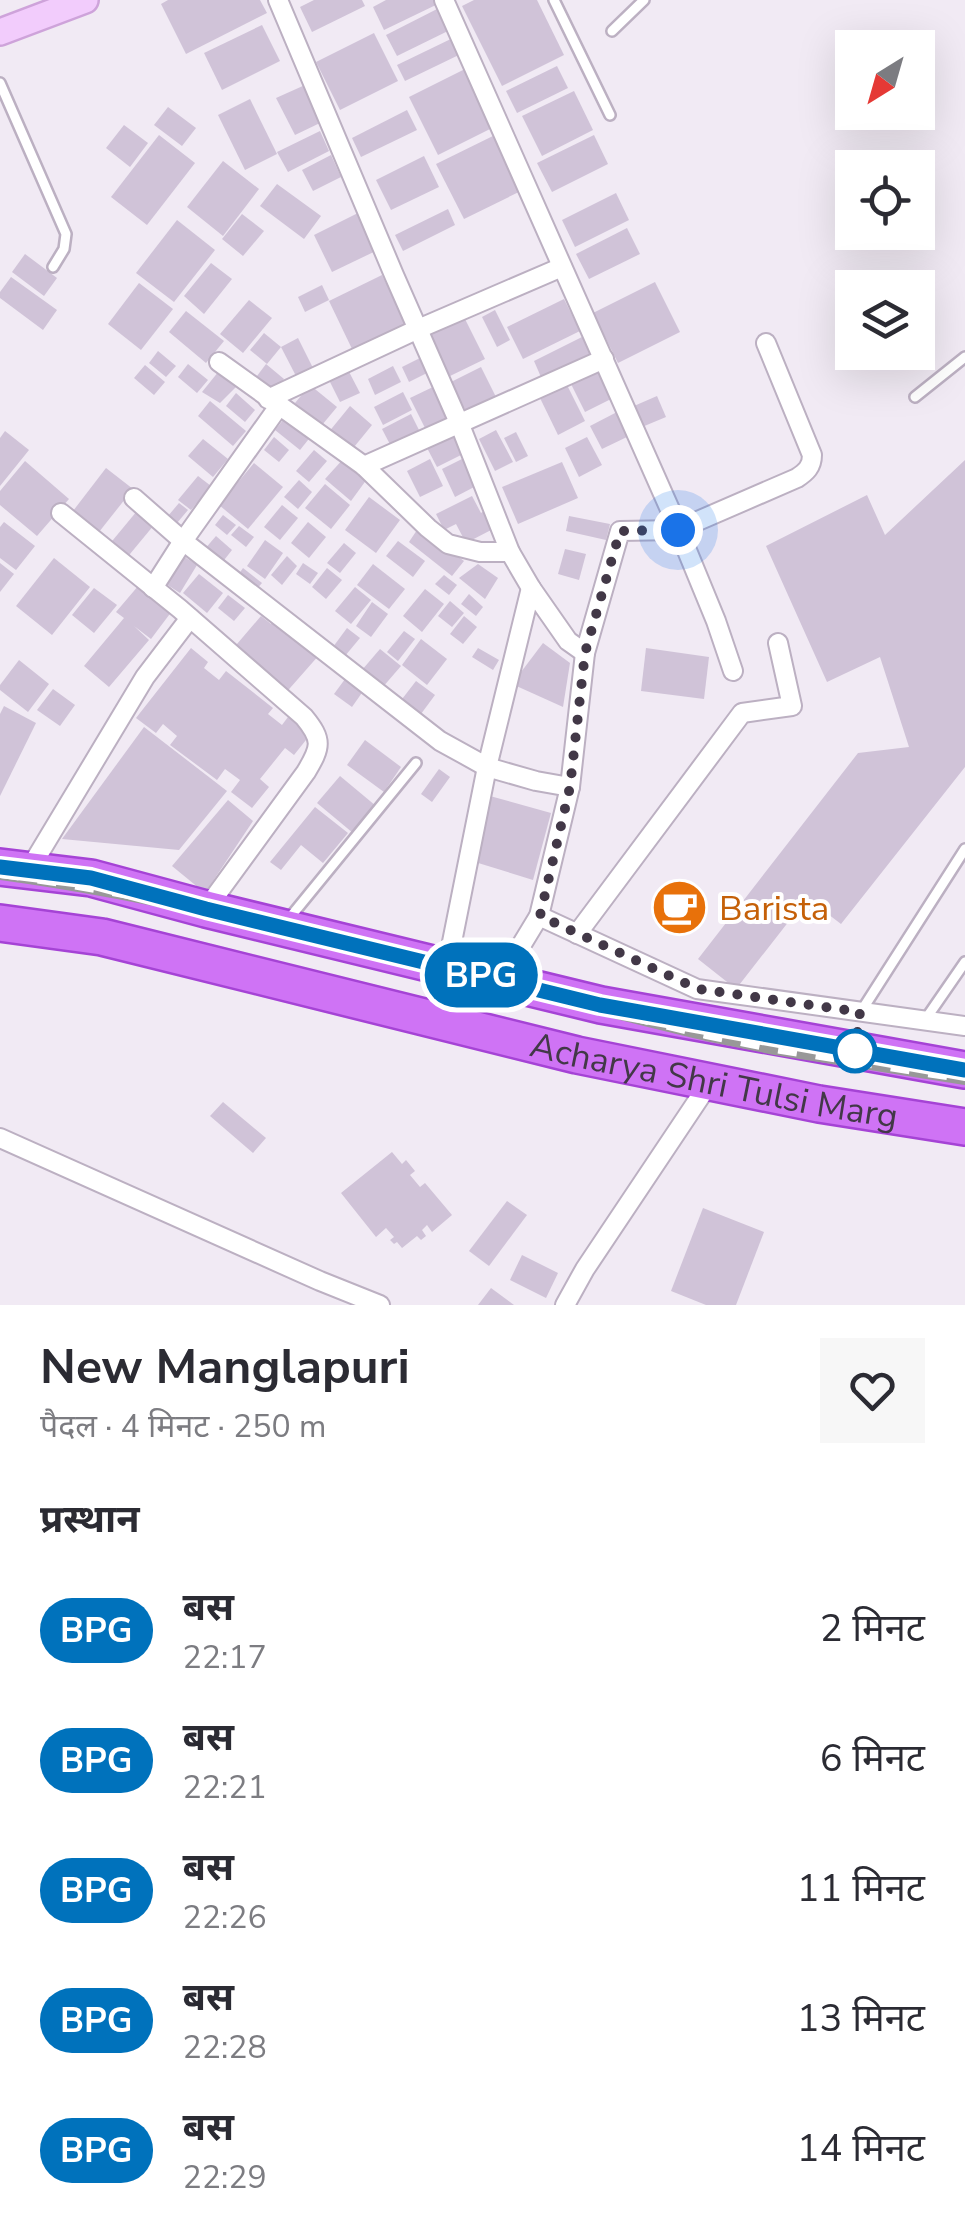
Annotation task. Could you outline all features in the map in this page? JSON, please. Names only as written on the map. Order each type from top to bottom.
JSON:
[{"type":"highway","name":"Acharya Shri Tulsi Marg","points":[[15,868],[91,878],[600,1005],[965,1070]]},
{"type":"highway","name":"Acharya Shri Tulsi Marg","points":[[0,923],[102,937],[596,1059],[819,1104],[965,1127]]},
{"type":"highway","points":[[596,1059],[600,1005]]},
{"type":"street","points":[[0,32],[84,0]]},
{"type":"street","points":[[278,0],[460,424],[510,552],[568,640],[585,653]]},
{"type":"street","points":[[444,0],[672,514],[733,670]]},
{"type":"street","points":[[153,588],[273,402],[418,329],[562,267]]},
{"type":"street","points":[[515,984],[520,948],[540,916],[570,787],[585,653],[620,531],[678,530],[797,478],[812,463],[766,342]]},
{"type":"street","points":[[364,466],[604,359]]},
{"type":"street","points":[[219,362],[364,466],[448,544],[480,552],[510,552]]},
{"type":"street","points":[[134,498],[183,541],[440,741],[487,766],[570,787]]},
{"type":"street","points":[[61,512],[190,618],[304,717],[316,732],[319,744],[315,758],[206,909]]},
{"type":"street","points":[[447,967],[487,766],[531,588]]},
{"type":"street","points":[[15,868],[145,676],[190,618]]},
{"type":"street","points":[[577,934],[742,713],[792,706],[778,643]]},
{"type":"street","points":[[540,916],[698,989],[965,1026]]},
{"type":"street","points":[[0,935],[154,959],[550,1060],[775,1110],[965,1141]]},
{"type":"street","points":[[565,1305],[702,1094]]},
{"type":"street","points":[[0,1138],[380,1305]]},
{"type":"lane","points":[[554,0],[610,115]]},
{"type":"lane","points":[[612,31],[644,0]]},
{"type":"lane","points":[[0,83],[66,234],[64,249],[53,267]]},
{"type":"lane","points":[[915,397],[965,356]]},
{"type":"lane","points":[[282,927],[416,762]]},
{"type":"lane","points":[[860,1012],[965,849]]},
{"type":"lane","points":[[925,1020],[965,962]]},
{"type":"building","points":[[168,0],[260,0],[267,13],[186,54],[161,4]]},
{"type":"building","points":[[314,0],[362,0],[365,6],[312,32],[300,7]]},
{"type":"building","points":[[386,0],[440,3],[384,30],[373,7]]},
{"type":"building","points":[[474,0],[537,0],[564,55],[502,86],[462,6]]},
{"type":"building","points":[[439,8],[450,30],[397,56],[386,35]]},
{"type":"building","points":[[262,25],[280,61],[222,90],[204,53]]},
{"type":"building","points":[[374,33],[398,81],[340,110],[316,62]]},
{"type":"building","points":[[457,36],[465,52],[405,81],[397,65]]},
{"type":"building","points":[[557,66],[568,88],[517,113],[506,91]]},
{"type":"building","points":[[467,68],[496,126],[438,155],[409,97]]},
{"type":"building","points":[[305,85],[320,123],[295,135],[276,98]]},
{"type":"building","points":[[574,91],[593,130],[542,156],[522,116]]},
{"type":"building","points":[[250,99],[277,154],[245,170],[218,115]]},
{"type":"building","points":[[168,107],[196,128],[182,146],[154,125]]},
{"type":"building","points":[[407,110],[417,130],[361,157],[352,138]]},
{"type":"building","points":[[124,125],[148,143],[130,167],[106,148]]},
{"type":"building","points":[[320,131],[329,151],[288,172],[277,152]]},
{"type":"building","points":[[497,134],[525,189],[464,219],[436,164]]},
{"type":"building","points":[[159,135],[195,163],[147,225],[111,197]]},
{"type":"building","points":[[594,135],[608,164],[552,192],[537,163]]},
{"type":"building","points":[[331,155],[341,177],[313,191],[302,170]]},
{"type":"building","points":[[424,156],[439,187],[391,210],[376,180]]},
{"type":"building","points":[[223,161],[259,189],[223,236],[187,207]]},
{"type":"building","points":[[277,184],[321,216],[304,239],[260,206]]},
{"type":"building","points":[[616,193],[629,220],[575,247],[562,220]]},
{"type":"building","points":[[448,209],[455,225],[403,251],[395,235]]},
{"type":"building","points":[[364,210],[382,248],[332,272],[314,235]]},
{"type":"building","points":[[242,214],[264,231],[243,256],[222,239]]},
{"type":"building","points":[[177,220],[215,250],[174,302],[136,273]]},
{"type":"building","points":[[627,228],[640,254],[589,279],[576,254]]},
{"type":"building","points":[[25,254],[57,278],[44,296],[12,272]]},
{"type":"building","points":[[211,263],[232,279],[204,314],[184,296]]},
{"type":"building","points":[[382,275],[407,325],[353,351],[329,301]]},
{"type":"building","points":[[11,277],[57,310],[43,330],[0,298]]},
{"type":"building","points":[[655,282],[680,332],[618,363],[593,313]]},
{"type":"building","points":[[139,283],[173,309],[141,350],[108,324]]},
{"type":"building","points":[[322,285],[329,300],[305,312],[298,297]]},
{"type":"building","points":[[564,299],[580,331],[523,359],[507,327]]},
{"type":"building","points":[[249,300],[272,318],[243,353],[220,334]]},
{"type":"building","points":[[495,310],[510,340],[497,347],[482,317]]},
{"type":"building","points":[[186,311],[224,341],[206,363],[169,332]]},
{"type":"building","points":[[463,315],[485,359],[450,376],[427,331]]},
{"type":"building","points":[[264,333],[281,347],[267,364],[250,350]]},
{"type":"building","points":[[582,337],[593,360],[544,384],[534,361]]},
{"type":"building","points":[[298,338],[313,368],[296,376],[281,347]]},
{"type":"building","points":[[158,351],[176,366],[166,377],[149,363]]},
{"type":"building","points":[[424,356],[431,371],[409,382],[402,367]]},
{"type":"building","points":[[188,364],[208,380],[197,393],[178,377]]},
{"type":"building","points":[[266,364],[284,379],[271,394],[254,380]]},
{"type":"building","points":[[145,365],[165,382],[154,395],[134,378]]},
{"type":"building","points":[[346,366],[360,393],[340,402],[327,376]]},
{"type":"building","points":[[393,366],[401,382],[375,395],[368,379]]},
{"type":"building","points":[[597,366],[613,398],[585,412],[569,380]]},
{"type":"building","points":[[481,367],[498,401],[468,415],[451,382]]},
{"type":"building","points":[[219,371],[237,386],[220,403],[202,392]]},
{"type":"building","points":[[310,385],[337,407],[322,425],[295,403]]},
{"type":"building","points":[[567,385],[585,421],[558,435],[540,398]]},
{"type":"building","points":[[435,386],[452,419],[427,432],[410,398]]},
{"type":"building","points":[[403,392],[412,410],[383,425],[374,407]]},
{"type":"building","points":[[236,393],[255,410],[245,422],[226,406]]},
{"type":"building","points":[[657,396],[666,417],[642,427],[634,406]]},
{"type":"building","points":[[210,401],[246,431],[233,446],[198,416]]},
{"type":"building","points":[[350,406],[372,425],[350,452],[328,433]]},
{"type":"building","points":[[617,412],[629,436],[602,449],[590,426]]},
{"type":"building","points":[[288,414],[312,435],[300,450],[275,430]]},
{"type":"building","points":[[411,414],[423,438],[394,452],[382,429]]},
{"type":"building","points":[[496,430],[513,462],[495,471],[479,439]]},
{"type":"building","points":[[5,431],[29,450],[0,486],[0,438]]},
{"type":"building","points":[[516,432],[528,456],[516,462],[504,438]]},
{"type":"building","points":[[453,433],[463,454],[437,467],[426,446]]},
{"type":"building","points":[[274,437],[289,450],[279,462],[264,450]]},
{"type":"building","points":[[587,437],[602,465],[579,477],[565,448]]},
{"type":"building","points":[[203,439],[228,459],[213,477],[188,456]]},
{"type":"building","points":[[314,450],[327,461],[309,482],[296,471]]},
{"type":"building","points":[[345,457],[367,479],[351,501],[325,479]]},
{"type":"building","points":[[464,458],[478,485],[455,497],[442,469]]},
{"type":"building","points":[[430,459],[443,486],[420,497],[407,471]]},
{"type":"building","points":[[965,460],[965,767],[841,924],[807,898],[736,989],[698,959],[858,753],[909,747],[880,657],[827,682],[766,546],[867,495],[885,535]]},
{"type":"building","points":[[25,461],[69,499],[37,536],[0,505],[0,491]]},
{"type":"building","points":[[562,462],[578,498],[518,524],[502,487]]},
{"type":"building","points":[[254,463],[283,487],[248,529],[219,505]]},
{"type":"building","points":[[106,468],[133,489],[99,532],[73,511]]},
{"type":"building","points":[[198,476],[211,486],[191,510],[178,500]]},
{"type":"building","points":[[299,480],[312,492],[298,509],[284,497]]},
{"type":"building","points":[[325,484],[350,505],[331,529],[305,508]]},
{"type":"building","points":[[472,496],[493,529],[466,543],[456,524],[444,530],[436,514]]},
{"type":"building","points":[[369,497],[400,520],[376,553],[345,530]]},
{"type":"building","points":[[179,503],[188,510],[177,523],[168,516]]},
{"type":"building","points":[[282,505],[298,518],[280,540],[264,527]]},
{"type":"building","points":[[137,511],[154,525],[125,560],[108,546]]},
{"type":"building","points":[[223,515],[236,525],[227,535],[215,525]]},
{"type":"building","points":[[569,516],[610,524],[606,540],[566,531]]},
{"type":"building","points":[[4,522],[35,546],[16,570],[0,558],[0,527]]},
{"type":"building","points":[[308,522],[326,537],[309,558],[291,543]]},
{"type":"building","points":[[239,526],[254,537],[246,547],[231,535]]},
{"type":"building","points":[[419,527],[464,561],[452,576],[409,542]]},
{"type":"building","points":[[216,536],[232,550],[221,564],[204,550]]},
{"type":"building","points":[[265,540],[283,553],[265,579],[247,566]]},
{"type":"building","points":[[398,541],[425,561],[413,577],[386,556]]},
{"type":"building","points":[[344,543],[356,553],[340,573],[327,563]]},
{"type":"building","points":[[565,549],[586,554],[579,580],[558,574]]},
{"type":"building","points":[[183,556],[197,565],[180,593],[166,584]]},
{"type":"building","points":[[287,556],[297,566],[282,585],[271,575]]},
{"type":"building","points":[[54,558],[90,587],[52,635],[16,606]]},
{"type":"building","points":[[0,563],[14,574],[0,592]]},
{"type":"building","points":[[303,563],[318,573],[310,584],[296,574]]},
{"type":"building","points":[[373,564],[405,589],[389,609],[357,585]]},
{"type":"building","points":[[478,564],[498,578],[485,599],[459,578]]},
{"type":"building","points":[[243,568],[262,583],[255,591],[236,578]]},
{"type":"building","points":[[327,568],[342,580],[326,599],[312,587]]},
{"type":"building","points":[[199,574],[223,593],[207,613],[183,593]]},
{"type":"building","points":[[444,575],[457,585],[449,595],[435,584]]},
{"type":"building","points":[[139,585],[172,611],[151,639],[134,626],[149,640],[109,687],[84,666],[124,618],[116,612]]},
{"type":"building","points":[[355,587],[371,600],[351,624],[335,611]]},
{"type":"building","points":[[94,588],[117,605],[94,633],[72,615]]},
{"type":"building","points":[[425,589],[444,604],[422,632],[403,616]]},
{"type":"building","points":[[469,594],[483,607],[476,616],[461,604]]},
{"type":"building","points":[[228,595],[245,608],[234,621],[218,608]]},
{"type":"building","points":[[450,601],[464,613],[452,627],[438,616]]},
{"type":"building","points":[[372,602],[388,614],[371,637],[356,626]]},
{"type":"building","points":[[261,616],[271,624],[278,617],[320,654],[283,696],[231,651]]},
{"type":"building","points":[[464,616],[477,627],[463,644],[450,634]]},
{"type":"building","points":[[347,628],[360,638],[345,656],[333,647]]},
{"type":"building","points":[[404,631],[415,639],[398,661],[387,652]]},
{"type":"building","points":[[421,639],[447,659],[427,685],[402,665]]},
{"type":"building","points":[[543,643],[570,663],[563,707],[512,684]]},
{"type":"building","points":[[191,648],[208,662],[204,668],[219,680],[226,671],[273,708],[268,714],[282,725],[288,717],[310,735],[294,755],[285,748],[260,779],[269,787],[252,808],[231,792],[240,780],[225,769],[217,780],[170,745],[177,736],[163,724],[156,733],[136,718]]},
{"type":"building","points":[[478,648],[499,660],[493,670],[472,657]]},
{"type":"building","points":[[646,648],[709,657],[704,699],[641,691]]},
{"type":"building","points":[[380,649],[401,666],[382,688],[362,670]]},
{"type":"building","points":[[19,660],[49,684],[28,712],[0,690]]},
{"type":"building","points":[[348,675],[366,687],[352,707],[334,694]]},
{"type":"building","points":[[416,681],[435,695],[418,718],[399,703]]},
{"type":"building","points":[[53,689],[75,705],[60,726],[37,710]]},
{"type":"building","points":[[4,706],[36,723],[0,796],[0,714]]},
{"type":"building","points":[[144,727],[227,791],[179,850],[62,839]]},
{"type":"building","points":[[365,740],[401,767],[384,792],[347,765]]},
{"type":"building","points":[[439,769],[450,777],[432,802],[421,794]]},
{"type":"building","points":[[340,776],[376,806],[353,833],[317,803]]},
{"type":"building","points":[[490,796],[551,813],[533,880],[475,862]]},
{"type":"building","points":[[228,800],[253,821],[205,893],[172,866]]},
{"type":"building","points":[[315,807],[348,833],[323,863],[301,845],[281,870],[270,862]]},
{"type":"building","points":[[223,1102],[266,1138],[253,1153],[210,1116]]},
{"type":"building","points":[[392,1152],[402,1164],[406,1160],[415,1171],[410,1175],[420,1187],[425,1183],[452,1215],[432,1232],[427,1225],[422,1230],[426,1236],[421,1240],[417,1236],[402,1248],[390,1240],[394,1237],[386,1228],[376,1237],[341,1193]]},
{"type":"building","points":[[507,1201],[527,1215],[489,1266],[469,1251]]},
{"type":"building","points":[[703,1208],[764,1232],[736,1305],[706,1305],[671,1291]]},
{"type":"building","points":[[522,1255],[558,1273],[546,1298],[510,1280]]},
{"type":"building","points":[[491,1288],[514,1305],[478,1305]]},
{"type":"railway","points":[[0,875],[178,906],[266,926],[706,1036],[965,1080]]},
{"type":"bus line","name":"BPG","points":[[0,867],[91,878],[600,1005],[965,1070]]},
{"type":"place","name":"Barista","points":[[680,908]]},
{"type":"route","points":[[678,530],[620,531],[585,653],[570,787],[540,916],[698,989],[860,1012],[855,1051]]}]
